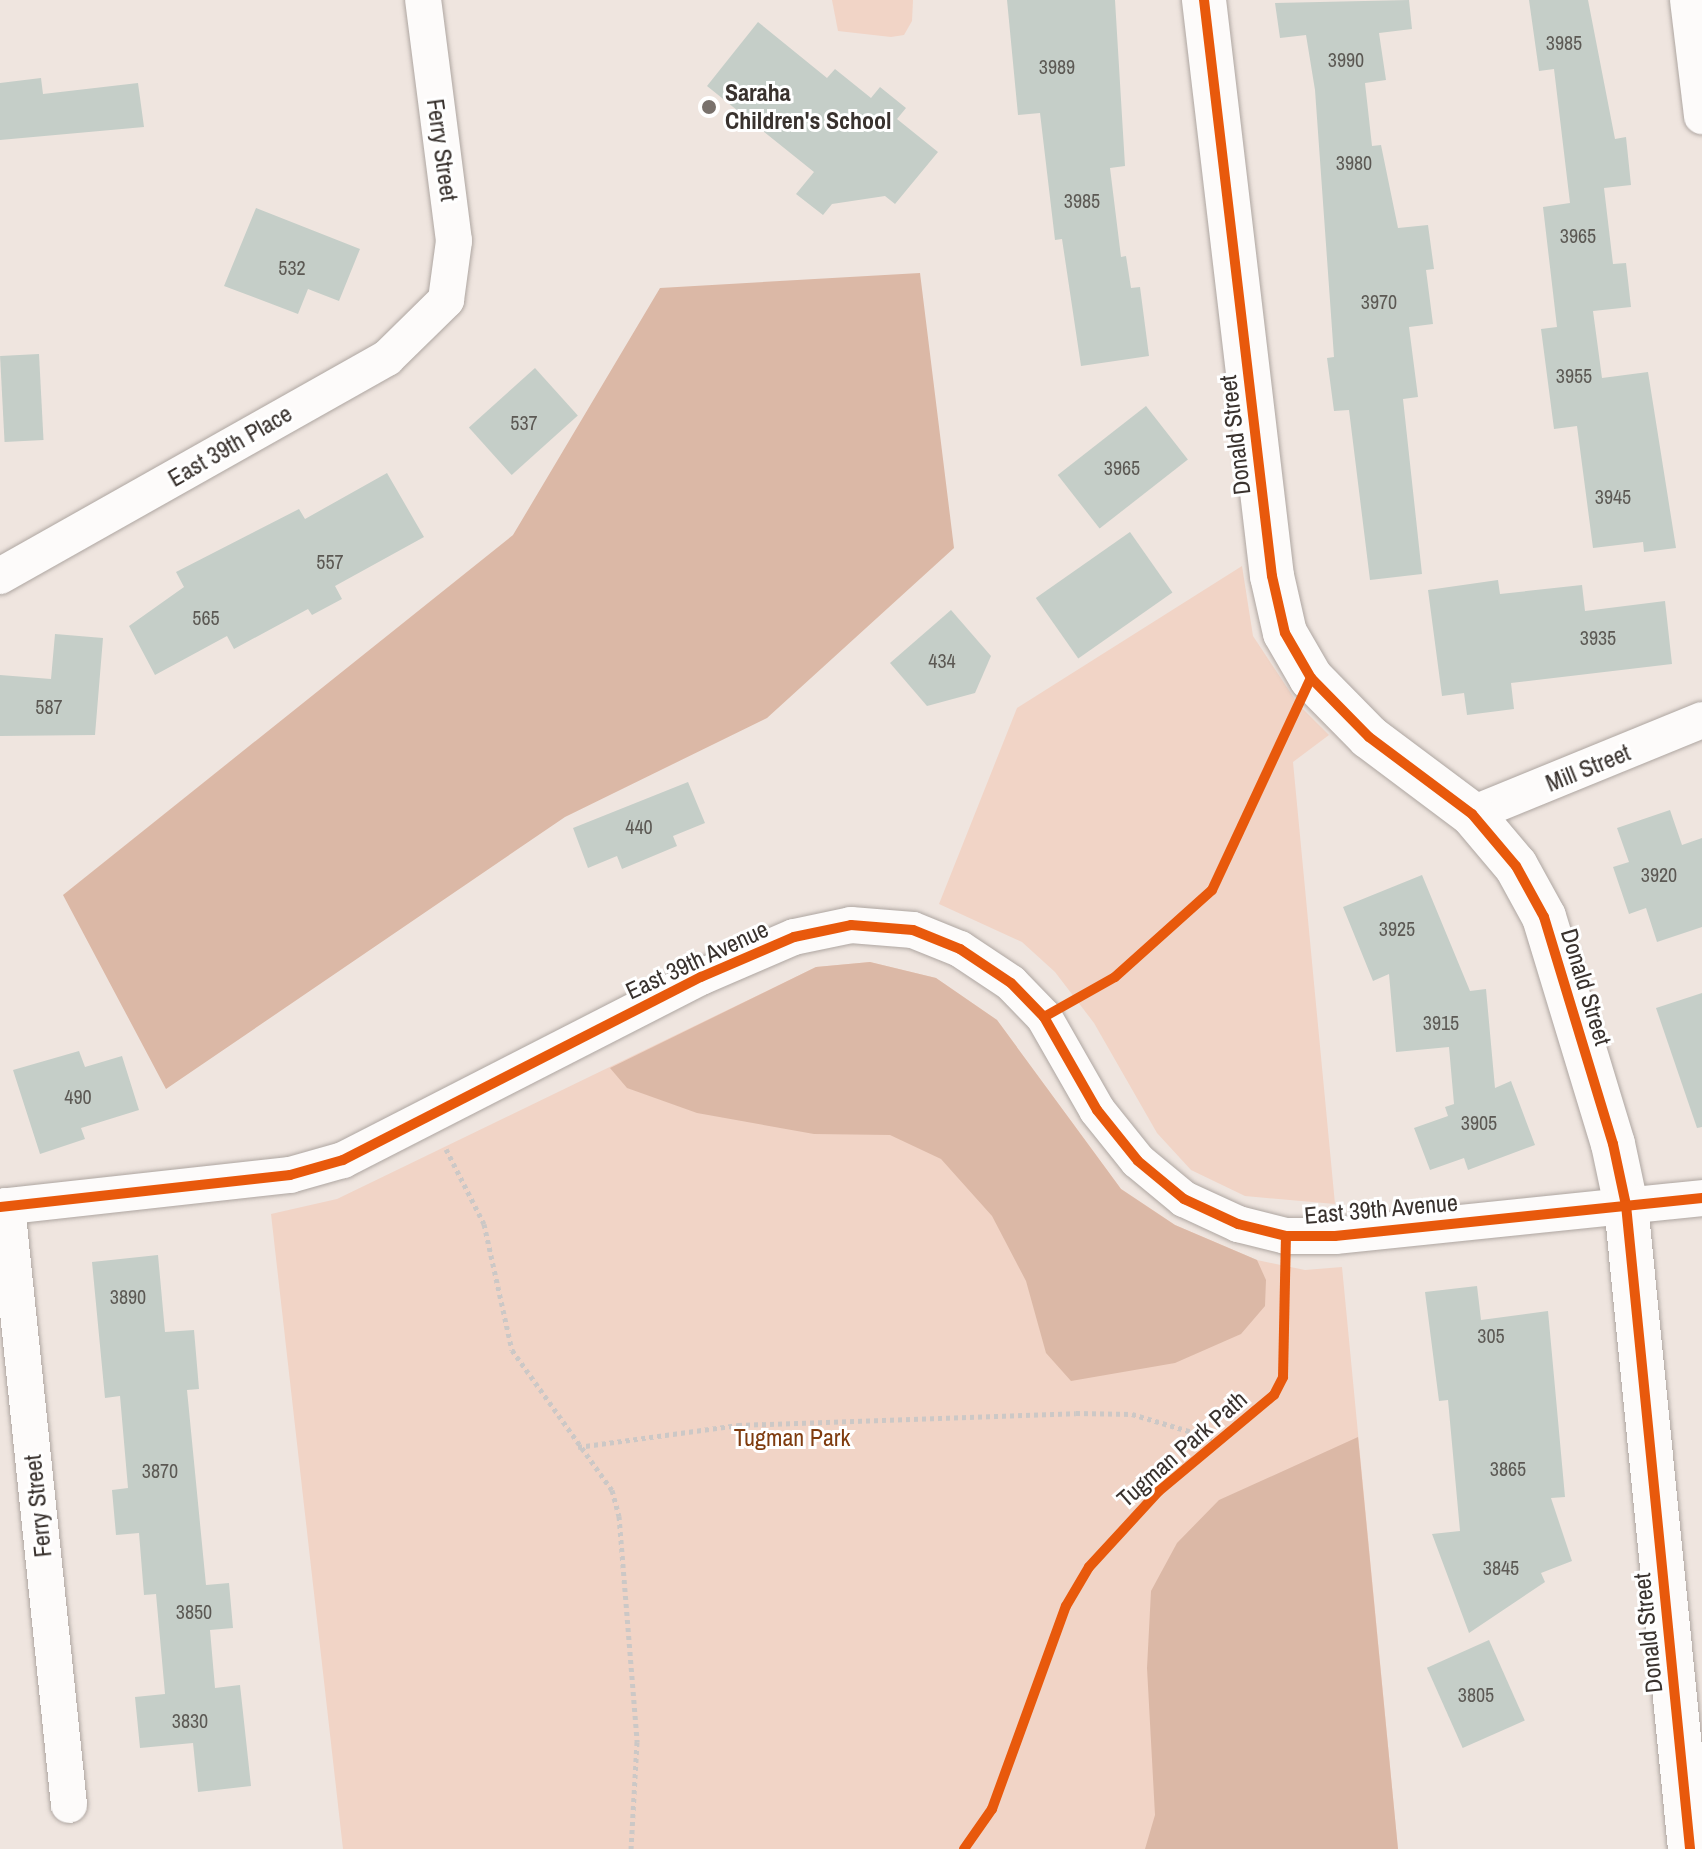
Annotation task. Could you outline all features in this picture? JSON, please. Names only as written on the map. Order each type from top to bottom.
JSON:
[{"type":"street","name":"Ferry Street","points":[[423,0],[454,241],[446,300]]},
{"type":"street","name":"Donald Street","points":[[1204,0],[1272,576],[1285,633],[1311,678],[1369,737],[1472,814],[1516,866],[1544,917],[1626,1205],[1693,1792],[1690,1849]]},
{"type":"street","points":[[1688,0],[1702,116]]},
{"type":"street","name":"East 39th Place","points":[[0,576],[387,358],[446,300]]},
{"type":"street","name":"Mill Street","points":[[1472,814],[1702,720]]},
{"type":"street","name":"East 39th Avenue","points":[[3,1206],[290,1175],[343,1160],[701,977],[794,937],[851,925],[913,930],[960,949],[1011,983],[1044,1017],[1097,1110],[1138,1161],[1184,1199],[1238,1224],[1286,1236],[1335,1236],[1702,1198]]},
{"type":"street","name":"Ferry Street","points":[[3,1206],[69,1805]]},
{"type":"path","points":[[428,1116],[484,1224],[512,1350],[578,1447],[612,1490],[619,1516],[637,1742],[631,1849]]},
{"type":"path","points":[[578,1447],[738,1425],[1076,1413],[1132,1414],[1222,1441]]},
{"type":"green space","points":[[832,0],[913,0],[912,21],[904,35],[891,37],[838,31]]},
{"type":"green space","points":[[1242,566],[1253,636],[1298,704],[1329,735],[1293,762],[1335,1204],[1245,1196],[1191,1170],[1157,1133],[1094,1023],[1055,972],[1022,942],[939,904],[1017,708]]},
{"type":"green space","name":"Tugman Park","points":[[870,962],[936,978],[997,1020],[1121,1189],[1175,1225],[1257,1260],[1305,1270],[1342,1267],[1398,1849],[343,1849],[271,1214],[337,1199],[816,967]]},
{"type":"shaded area","points":[[920,273],[954,548],[767,718],[565,817],[166,1089],[63,895],[513,535],[660,288]]},
{"type":"shaded area","points":[[870,962],[936,978],[997,1020],[1121,1189],[1175,1225],[1257,1260],[1266,1280],[1265,1306],[1241,1334],[1175,1363],[1071,1381],[1046,1353],[1026,1281],[992,1216],[941,1159],[890,1135],[814,1134],[697,1113],[627,1088],[610,1068],[816,967]]},
{"type":"shaded area","points":[[1358,1437],[1398,1849],[1145,1849],[1155,1815],[1147,1668],[1151,1591],[1177,1543],[1219,1500]]},
{"type":"building","points":[[1007,0],[1115,0],[1125,166],[1110,168],[1121,257],[1126,256],[1131,288],[1140,287],[1149,356],[1081,366],[1062,239],[1055,240],[1040,113],[1018,115]]},
{"type":"building","points":[[1409,0],[1412,29],[1379,33],[1386,80],[1365,83],[1372,146],[1381,145],[1398,228],[1428,225],[1434,269],[1426,270],[1433,324],[1409,327],[1418,397],[1403,399],[1422,574],[1370,580],[1349,410],[1334,411],[1327,358],[1334,357],[1315,90],[1306,35],[1280,38],[1275,3]]},
{"type":"building","points":[[1529,0],[1588,0],[1615,139],[1626,137],[1631,185],[1604,188],[1613,264],[1626,263],[1631,307],[1593,311],[1602,378],[1648,372],[1676,548],[1644,552],[1643,542],[1593,548],[1577,426],[1554,429],[1541,329],[1557,327],[1543,207],[1570,203],[1554,69],[1539,71]]},
{"type":"building","name":"Saraha Children's School","points":[[758,22],[827,78],[835,69],[871,98],[880,87],[906,108],[897,119],[938,152],[895,204],[885,196],[832,204],[823,215],[796,194],[814,172],[707,86]]},
{"type":"building","points":[[41,78],[43,94],[138,83],[144,127],[0,140],[0,83]]},
{"type":"building","points":[[256,208],[360,249],[339,301],[308,289],[298,314],[224,286]]},
{"type":"building","points":[[39,354],[44,440],[5,442],[0,356]]},
{"type":"building","points":[[535,368],[578,416],[512,475],[469,428]]},
{"type":"building","points":[[1146,406],[1188,460],[1100,529],[1058,475]]},
{"type":"building","points":[[387,473],[424,537],[335,586],[342,599],[312,615],[308,609],[234,649],[227,636],[155,675],[129,626],[184,587],[176,572],[299,509],[305,519]]},
{"type":"building","points":[[1130,532],[1172,593],[1078,659],[1036,598]]},
{"type":"building","points":[[1498,580],[1500,594],[1582,585],[1585,611],[1665,601],[1672,664],[1511,683],[1514,709],[1467,715],[1464,693],[1442,696],[1428,590]]},
{"type":"building","points":[[951,610],[991,656],[975,693],[927,706],[890,663]]},
{"type":"building","points":[[55,634],[103,638],[95,735],[0,736],[0,675],[51,679]]},
{"type":"building","points":[[688,782],[705,823],[673,836],[677,846],[622,869],[617,856],[588,868],[573,828]]},
{"type":"building","points":[[1670,810],[1682,845],[1702,838],[1702,927],[1657,942],[1646,908],[1629,914],[1613,867],[1629,862],[1617,828]]},
{"type":"building","points":[[1422,875],[1470,991],[1486,989],[1495,1088],[1511,1081],[1535,1145],[1468,1170],[1464,1158],[1430,1170],[1414,1128],[1448,1116],[1445,1107],[1454,1104],[1449,1047],[1396,1052],[1389,974],[1373,981],[1343,907]]},
{"type":"building","points":[[1702,993],[1702,1127],[1697,1128],[1656,1008]]},
{"type":"building","points":[[79,1051],[85,1067],[122,1056],[139,1110],[81,1128],[85,1139],[40,1154],[13,1070]]},
{"type":"building","points":[[158,1255],[165,1332],[194,1330],[199,1389],[187,1390],[206,1585],[229,1583],[233,1628],[210,1630],[215,1688],[240,1685],[251,1786],[198,1792],[193,1743],[140,1748],[135,1697],[165,1694],[156,1594],[144,1595],[139,1533],[116,1535],[112,1490],[128,1488],[120,1396],[105,1398],[92,1262]]},
{"type":"building","points":[[1477,1286],[1481,1320],[1548,1311],[1565,1497],[1551,1498],[1572,1561],[1541,1573],[1545,1582],[1469,1633],[1432,1534],[1460,1531],[1448,1400],[1439,1401],[1425,1292]]},
{"type":"building","points":[[1489,1640],[1525,1720],[1463,1748],[1427,1668]]},
{"type":"cycle path","points":[[1204,0],[1272,576],[1285,633],[1311,678],[1369,737],[1472,814],[1516,866],[1544,917],[1613,1144],[1626,1205],[1690,1849]]},
{"type":"cycle path","points":[[1044,1017],[1115,977],[1212,890],[1311,678]]},
{"type":"cycle path","points":[[0,1207],[290,1175],[343,1160],[701,977],[794,937],[851,925],[913,930],[960,949],[1011,983],[1044,1017],[1097,1110],[1138,1161],[1184,1199],[1238,1224],[1286,1236],[1335,1236],[1702,1198]]},
{"type":"cycle path","name":"Tugman Park Path","points":[[964,1849],[992,1809],[1066,1606],[1089,1567],[1159,1491],[1274,1395],[1283,1377],[1286,1236]]},
{"type":"place","name":"Saraha Children's School","points":[[709,107]]}]
